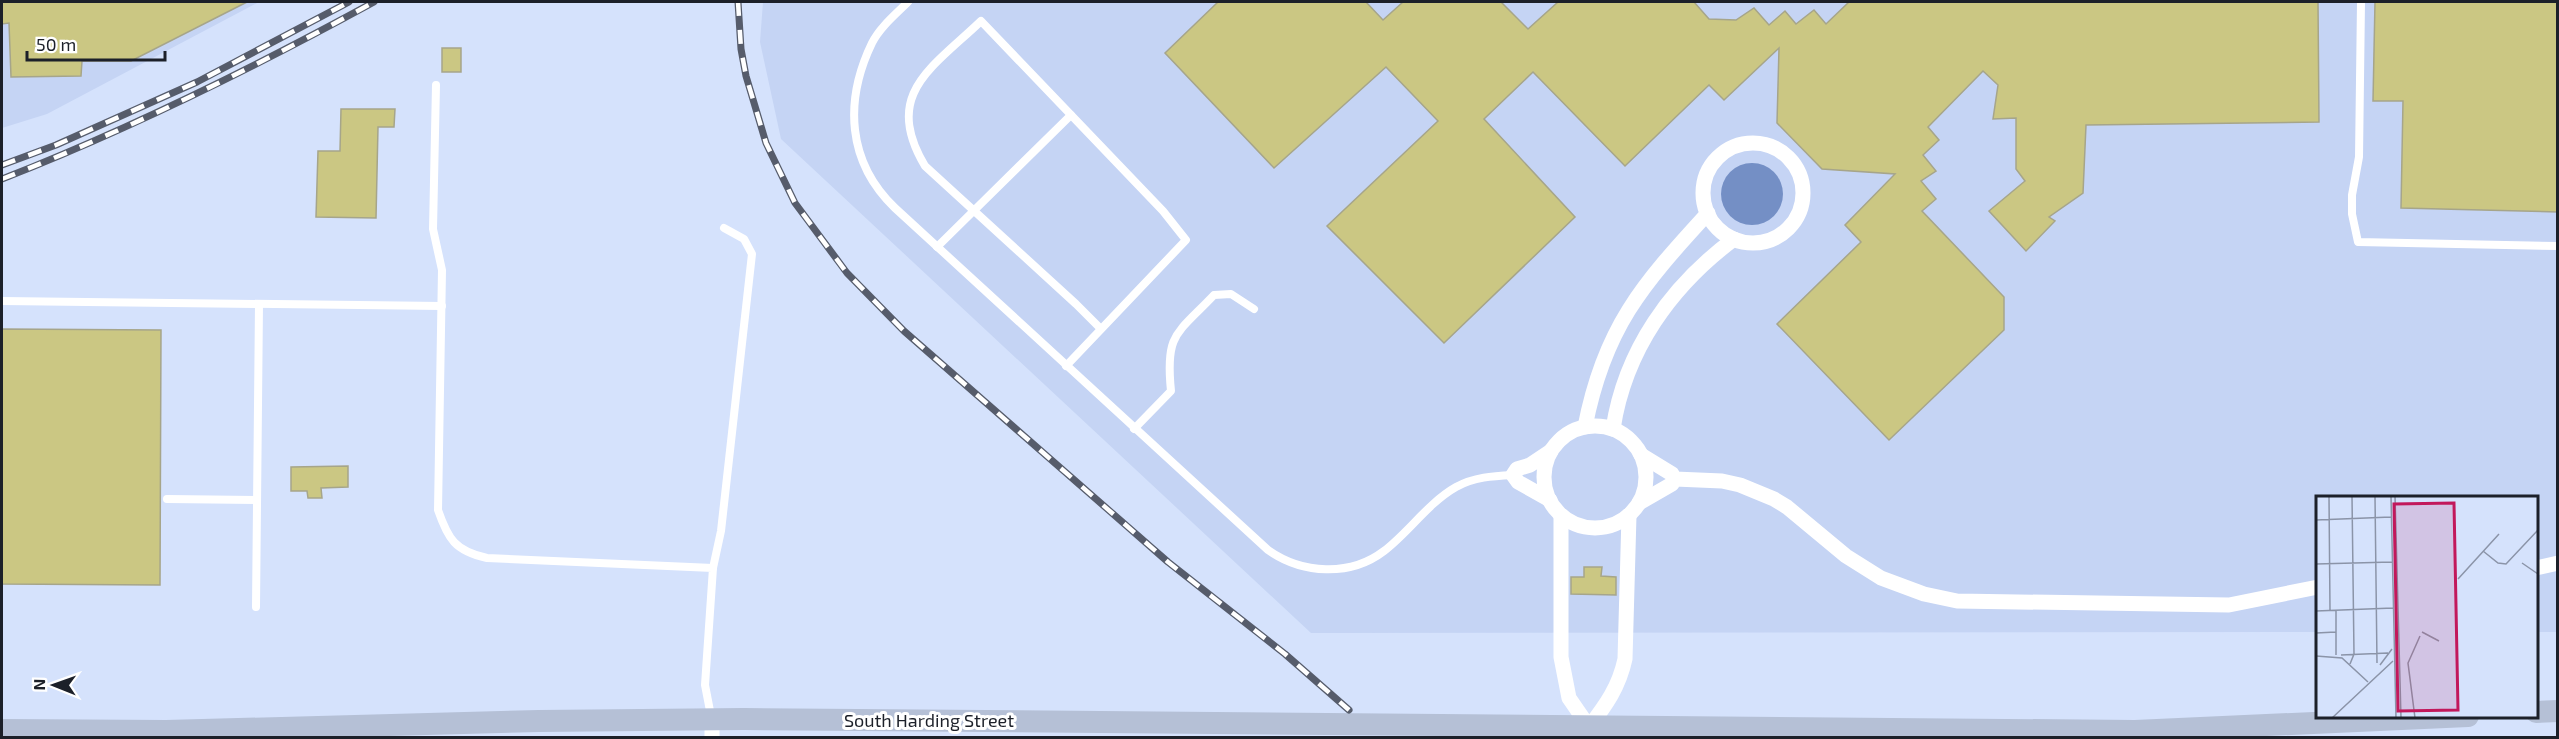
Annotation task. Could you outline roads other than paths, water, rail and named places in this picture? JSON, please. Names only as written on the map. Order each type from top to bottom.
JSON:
[{"type":"main road","points":[[2538,712],[2558,711]]},
{"type":"main road","name":"South Harding Street","points":[[4,732],[166,731],[516,722],[712,729],[1932,734],[2135,731],[2445,718]]},
{"type":"street","points":[[1759,143],[1778,149],[1790,159],[1796,168],[1803,187],[1802,202],[1798,216],[1782,234],[1768,241],[1755,243],[1734,239],[1718,228],[1708,213],[1704,196],[1707,177],[1715,161],[1726,151],[1743,144],[1759,143]]},
{"type":"street","points":[[1585,427],[1599,369],[1620,323],[1655,272],[1708,213]]},
{"type":"street","points":[[1613,429],[1626,377],[1652,323],[1692,273],[1734,239]]},
{"type":"street","points":[[1550,500],[1518,482],[1514,475],[1517,469],[1530,465],[1551,451],[1568,434],[1585,427],[1603,426],[1631,440],[1641,455],[1646,479],[1634,509],[1625,659],[1613,696],[1589,732],[1569,698],[1561,657],[1561,516]]},
{"type":"street","points":[[1551,451],[1544,476],[1550,500],[1561,516],[1578,525],[1593,528],[1608,526],[1672,484],[1675,479]]},
{"type":"street","points":[[1641,455],[1672,474],[1675,479]]},
{"type":"street","points":[[1675,479],[1722,481],[1740,485],[1774,499],[1871,573],[1902,588],[1957,601],[2229,605],[2316,587]]},
{"type":"street","points":[[2538,568],[2558,563]]},
{"type":"lane","points":[[908,2],[879,32],[866,54],[855,92],[854,122],[860,154],[878,189],[1134,429],[1268,550],[1293,564],[1315,569],[1347,568],[1374,558],[1456,487],[1477,478],[1514,475]]},
{"type":"lane","points":[[2361,2],[2360,157],[2352,195],[2352,214],[2358,242],[2558,246]]},
{"type":"lane","points":[[1066,366],[1101,329],[1185,240],[1163,211],[981,21],[919,80],[909,103],[909,125],[913,146],[926,166],[1101,329]]},
{"type":"lane","points":[[436,85],[433,229],[442,270],[438,510],[446,533],[456,545],[471,555],[506,560],[713,568]]},
{"type":"lane","points":[[938,247],[1071,116]]},
{"type":"lane","points":[[712,729],[705,685],[713,568],[721,531],[752,254],[744,239],[724,228]]},
{"type":"lane","points":[[1134,429],[1171,391],[1168,364],[1174,337],[1214,295],[1231,294],[1254,309]]},
{"type":"lane","points":[[2,301],[441,306]]},
{"type":"lane","points":[[256,607],[259,304]]},
{"type":"lane","points":[[167,499],[257,500]]},
{"type":"water","points":[[1746,163],[1758,163],[1774,172],[1781,182],[1783,194],[1781,206],[1774,216],[1758,225],[1746,225],[1735,220],[1726,211],[1721,200],[1721,188],[1726,177],[1735,168]]},
{"type":"railway","points":[[2,165],[56,145],[197,82],[349,2]]},
{"type":"railway","points":[[2,179],[97,140],[191,96],[374,2]]},
{"type":"railway","points":[[738,2],[741,49],[746,76],[766,143],[795,203],[847,273],[904,331],[1168,562],[1285,654],[1349,710]]}]
